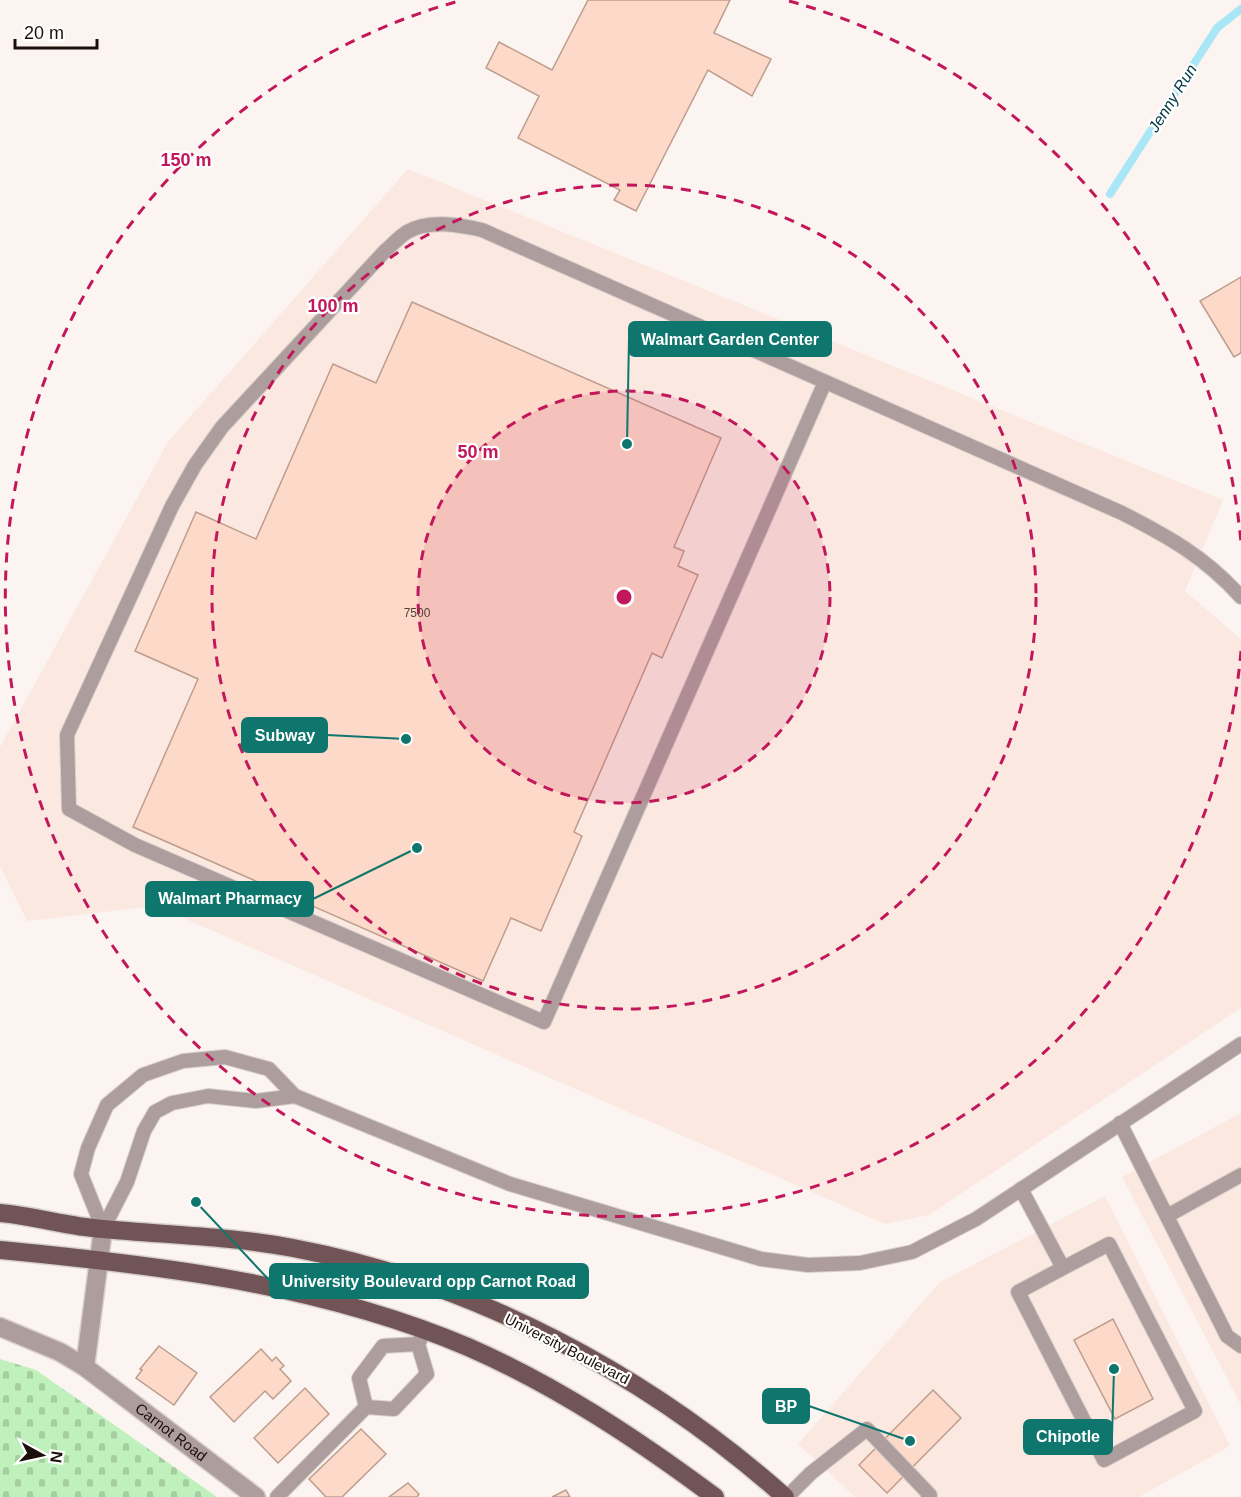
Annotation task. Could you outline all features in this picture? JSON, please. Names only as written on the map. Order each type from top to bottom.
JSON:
[{"type":"main road","name":"University Boulevard","points":[[0,1213],[103,1229],[201,1235],[292,1248],[374,1267],[478,1305],[579,1352],[641,1388],[696,1425],[753,1468],[786,1497]]},
{"type":"main road","points":[[0,1250],[101,1260],[208,1275],[349,1307],[422,1338],[525,1374],[580,1404],[650,1449],[715,1497]]},
{"type":"street","points":[[85,1367],[101,1260],[103,1229]]},
{"type":"street","name":"Carnot Road","points":[[0,1327],[60,1352],[85,1367],[256,1497]]},
{"type":"lane","points":[[825,382],[544,1022],[135,844],[69,809],[67,735],[172,506],[195,465],[222,427],[385,251],[408,231],[435,225],[459,225],[482,230],[1122,513],[1179,542],[1219,572],[1241,597]]},
{"type":"lane","points":[[103,1229],[81,1174],[88,1148],[107,1105],[142,1075],[183,1061],[225,1057],[269,1070],[295,1096],[510,1184],[760,1259],[808,1265],[860,1263],[912,1252],[976,1219],[1241,1044]]},
{"type":"lane","points":[[103,1229],[128,1182],[133,1161],[155,1112],[172,1103],[208,1096],[256,1101],[295,1096]]},
{"type":"lane","points":[[1120,1123],[1227,1336],[1241,1346]]},
{"type":"lane","points":[[1167,1216],[1241,1175]]},
{"type":"lane","points":[[1021,1189],[1063,1268]]},
{"type":"lane","points":[[1108,1244],[1195,1411],[1104,1460],[1018,1292],[1063,1268],[1108,1244]]},
{"type":"lane","points":[[277,1497],[366,1407],[394,1409],[427,1374],[422,1338],[383,1346],[359,1378],[366,1407]]},
{"type":"lane","points":[[786,1497],[811,1473],[867,1429],[930,1496]]},
{"type":"shaded area","points":[[408,169],[1223,500],[1185,591],[1241,639],[1241,1008],[929,1215],[885,1224],[156,906],[27,921],[0,866],[0,747],[168,442]]},
{"type":"shaded area","points":[[1241,1113],[1241,1405],[1122,1177]]},
{"type":"shaded area","points":[[1105,1196],[1230,1446],[1139,1497],[855,1497],[798,1444],[940,1282]]},
{"type":"green space","points":[[0,1359],[36,1370],[217,1497],[0,1497]]},
{"type":"building","points":[[588,0],[730,0],[714,33],[771,59],[752,96],[708,70],[636,211],[614,200],[620,190],[518,138],[539,96],[486,68],[499,42],[552,70]]},
{"type":"building","points":[[1241,277],[1241,353],[1234,357],[1200,301]]},
{"type":"building","points":[[412,302],[721,438],[674,547],[684,551],[678,566],[698,575],[662,658],[652,653],[574,832],[582,836],[541,931],[511,918],[483,981],[133,827],[198,679],[135,651],[196,512],[256,539],[333,364],[376,383]]},
{"type":"building","points":[[1113,1319],[1153,1399],[1115,1419],[1074,1340]]},
{"type":"building","points":[[159,1346],[197,1373],[174,1405],[136,1378],[142,1370],[140,1369]]},
{"type":"building","points":[[261,1349],[272,1361],[276,1357],[284,1366],[280,1369],[291,1381],[273,1399],[265,1391],[234,1422],[210,1397]]},
{"type":"building","points":[[305,1388],[329,1414],[278,1463],[254,1438]]},
{"type":"building","points":[[933,1390],[961,1418],[887,1493],[859,1465]]},
{"type":"building","points":[[361,1429],[386,1454],[342,1497],[326,1497],[309,1479]]},
{"type":"building","points":[[408,1483],[419,1494],[417,1497],[389,1497]]},
{"type":"building","points":[[566,1490],[570,1497],[552,1497]]},
{"type":"waterway","name":"Jenny Run","points":[[1110,194],[1217,28],[1241,9]]},
{"type":"place","name":"Walmart Garden Center","points":[[627,444]]},
{"type":"place","name":"Subway","points":[[406,739]]},
{"type":"place","name":"Walmart Pharmacy","points":[[417,848]]},
{"type":"place","name":"University Boulevard opp Carnot Road","points":[[196,1202]]},
{"type":"place","name":"Chipotle","points":[[1114,1369]]},
{"type":"place","name":"BP","points":[[910,1441]]}]
